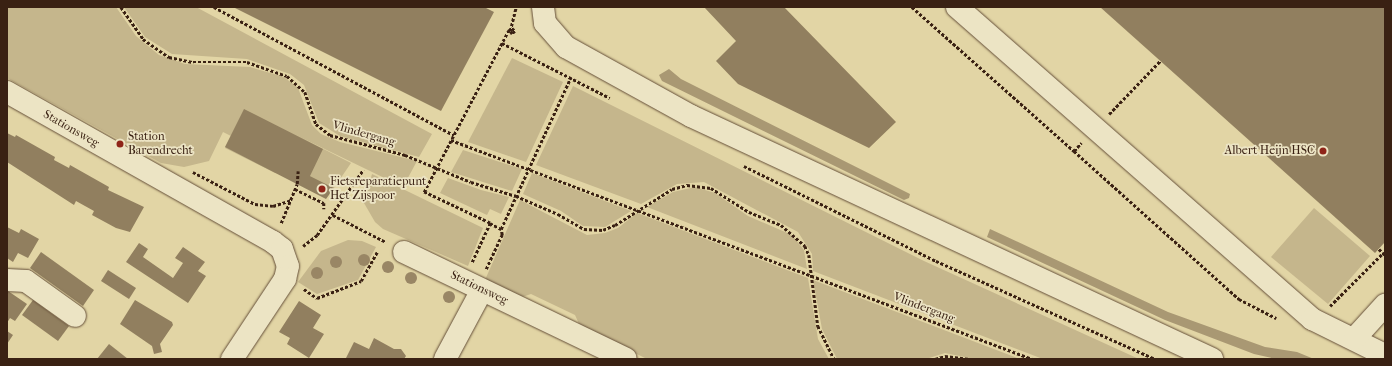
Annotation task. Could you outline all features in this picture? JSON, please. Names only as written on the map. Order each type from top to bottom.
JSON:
[{"type":"street","points":[[543,7],[546,23],[566,47],[691,116],[1212,359]]},
{"type":"street","points":[[957,7],[1312,319],[1355,338],[1385,355]]},
{"type":"street","name":"Stationsweg","points":[[7,92],[274,242],[286,258]]},
{"type":"street","name":"Stationsweg","points":[[404,252],[626,359]]},
{"type":"street","points":[[232,359],[246,335],[285,279],[286,258]]},
{"type":"street","points":[[7,280],[26,282],[75,316]]},
{"type":"street","points":[[445,359],[482,290]]},
{"type":"street","points":[[1355,338],[1385,306]]},
{"type":"path","name":"Vlindergang","points":[[121,7],[143,39],[160,52],[181,60],[247,62],[276,71],[298,82],[305,92],[316,124],[322,131],[343,140],[405,154],[471,182],[516,196],[591,231],[615,225],[656,196],[687,185],[711,188],[749,212],[792,232],[809,255],[810,274],[818,326],[834,359]]},
{"type":"path","points":[[214,7],[454,134]]},
{"type":"path","points":[[501,229],[424,192],[504,38],[510,29],[515,31],[512,34],[510,31],[516,7]]},
{"type":"path","points":[[487,265],[502,235],[501,229],[571,77]]},
{"type":"path","name":"Vlindergang","points":[[451,140],[529,167],[1032,359]]},
{"type":"path","points":[[286,258],[317,235],[333,215],[363,170]]},
{"type":"path","points":[[184,192],[184,176],[195,171],[255,204],[273,206],[291,200]]},
{"type":"path","points":[[283,219],[295,189],[298,171]]},
{"type":"path","points":[[295,189],[324,203],[324,209]]},
{"type":"path","points":[[333,215],[404,252]]},
{"type":"path","points":[[474,258],[490,224]]},
{"type":"path","points":[[1379,249],[1385,255]]},
{"type":"path","points":[[298,286],[317,298],[361,281],[377,252]]},
{"type":"path","points":[[935,359],[945,356],[970,359]]},
{"type":"shaded area","points":[[7,7],[116,7],[136,36],[159,55],[185,64],[250,67],[284,77],[298,88],[312,125],[321,134],[340,142],[417,161],[403,187],[302,138],[351,163],[334,188],[310,176],[275,173],[225,148],[231,136],[223,132],[209,161],[184,167],[161,163],[7,78]]},
{"type":"shaded area","points":[[124,7],[196,7],[432,134],[419,157],[340,136],[319,123],[304,85],[290,74],[247,59],[172,54],[145,37]]},
{"type":"shaded area","points":[[512,58],[563,82],[526,162],[468,142]]},
{"type":"shaded area","points":[[669,69],[681,79],[910,194],[909,198],[904,200],[662,81],[659,75]]},
{"type":"shaded area","points":[[573,86],[924,261],[1139,359],[1043,359],[813,271],[812,254],[798,232],[704,182],[677,184],[641,204],[536,165]]},
{"type":"shaded area","points":[[463,150],[522,169],[512,191],[451,172]]},
{"type":"shaded area","points":[[532,173],[631,211],[605,227],[583,226],[561,211],[523,194]]},
{"type":"shaded area","points":[[372,174],[483,228],[468,266],[383,229],[375,222],[364,203]]},
{"type":"shaded area","points":[[448,178],[481,190],[509,197],[501,214],[490,209],[487,215],[440,193]]},
{"type":"shaded area","points":[[695,187],[715,193],[748,216],[792,235],[804,250],[807,269],[647,207],[673,192]]},
{"type":"shaded area","points":[[520,200],[587,235],[605,233],[618,228],[637,213],[808,278],[818,339],[829,359],[647,359],[580,326],[575,315],[531,294],[522,297],[485,280]]},
{"type":"shaded area","points":[[1314,208],[1370,256],[1328,304],[1271,257]]},
{"type":"shaded area","points":[[990,229],[1168,312],[1265,347],[1297,352],[1314,359],[1276,359],[1254,354],[1165,320],[987,237]]},
{"type":"shaded area","points":[[348,240],[362,241],[376,247],[358,280],[317,294],[298,282],[321,251]]},
{"type":"shaded area","points":[[813,280],[1020,359],[974,359],[945,353],[926,359],[837,359],[822,329]]},
{"type":"building","points":[[233,7],[484,7],[494,12],[441,111]]},
{"type":"building","points":[[704,7],[784,7],[896,122],[869,148],[738,84],[716,61],[736,41]]},
{"type":"building","name":"Albert Heijn HSC","points":[[1100,7],[1385,7],[1385,242],[1375,253]]},
{"type":"building","points":[[244,109],[323,149],[310,176],[334,188],[326,199],[225,147]]},
{"type":"building","points":[[7,133],[15,137],[16,135],[55,157],[54,160],[69,168],[70,165],[109,187],[108,190],[144,207],[130,232],[116,228],[92,215],[94,211],[76,201],[74,205],[7,162]]},
{"type":"building","points":[[7,227],[19,233],[21,229],[39,239],[28,258],[18,253],[13,262],[7,258]]},
{"type":"building","points":[[139,243],[148,249],[143,257],[173,278],[183,263],[175,258],[183,247],[205,262],[198,271],[206,276],[188,303],[126,262]]},
{"type":"building","points":[[41,252],[94,290],[83,306],[30,268]]},
{"type":"building","points":[[108,270],[136,288],[129,299],[101,281]]},
{"type":"building","points":[[8,291],[27,304],[15,321],[10,318],[7,323]]},
{"type":"building","points":[[33,300],[69,326],[58,341],[22,315]]},
{"type":"building","points":[[135,300],[172,322],[173,325],[160,344],[162,352],[154,354],[152,346],[120,324]]},
{"type":"building","points":[[299,301],[321,315],[313,328],[324,334],[309,358],[287,344],[290,338],[279,332]]},
{"type":"building","points":[[7,331],[13,335],[7,344]]},
{"type":"building","points":[[374,338],[394,349],[401,349],[406,356],[404,359],[346,358],[354,342],[369,349]]},
{"type":"building","points":[[109,344],[128,359],[97,359]]},
{"type":"place","name":"Station Barendrecht","points":[[120,144]]},
{"type":"place","name":"Albert Heijn HSC","points":[[1323,151]]},
{"type":"place","name":"Fietsreparatiepunt Het Zijspoor","points":[[322,189]]}]
